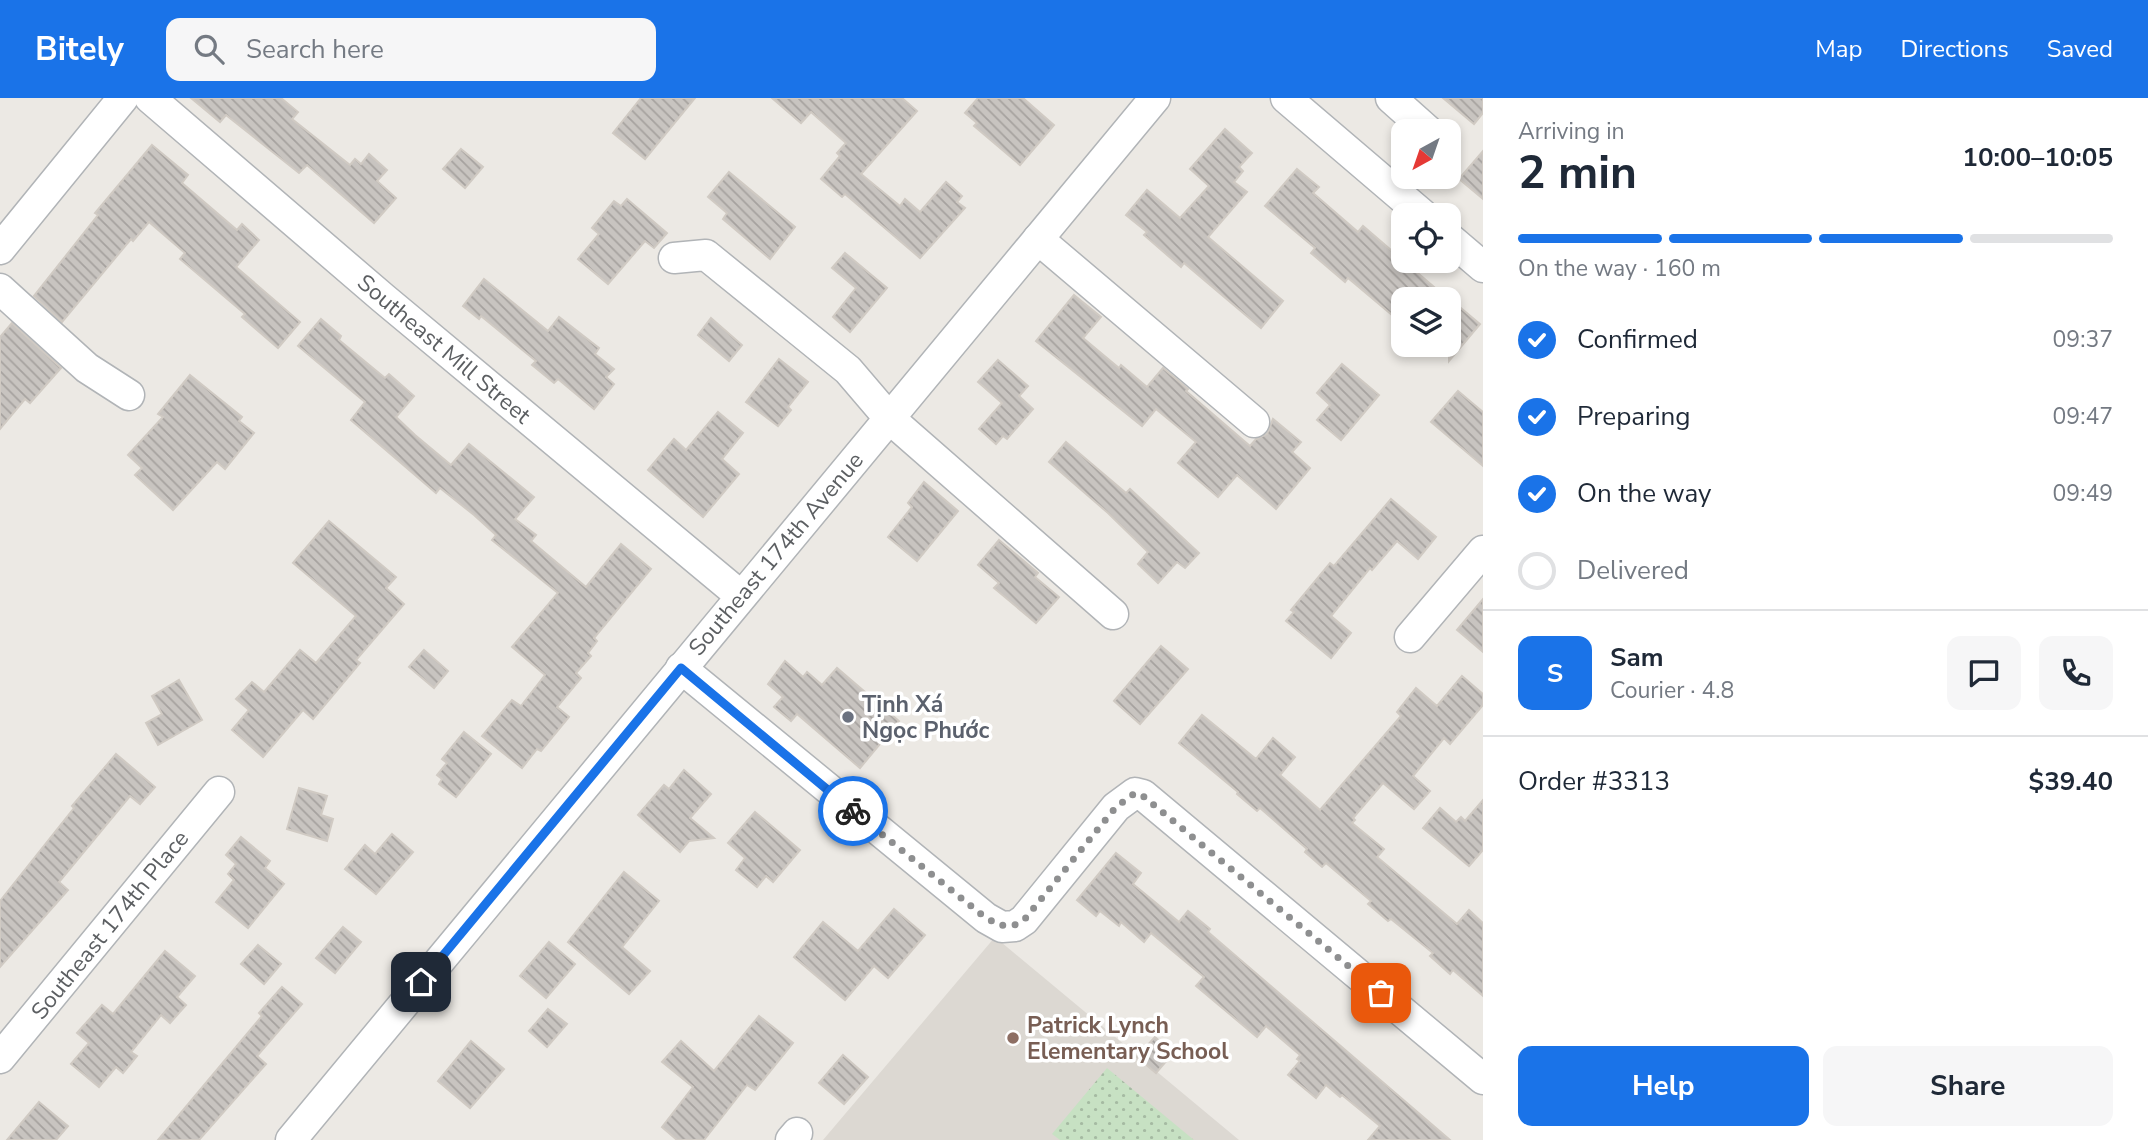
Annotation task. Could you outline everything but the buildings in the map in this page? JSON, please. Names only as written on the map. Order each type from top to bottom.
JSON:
[{"type":"street","points":[[0,249],[123,98]]},
{"type":"street","name":"Southeast Mill Street","points":[[150,98],[383,298],[740,596]]},
{"type":"street","name":"Southeast 174th Avenue","points":[[291,1140],[1155,98]]},
{"type":"street","points":[[1286,98],[1409,203]]},
{"type":"street","points":[[1391,98],[1415,119]]},
{"type":"street","points":[[1038,239],[1254,422]]},
{"type":"street","points":[[1461,248],[1483,267]]},
{"type":"street","points":[[674,258],[706,255],[848,370],[884,424],[920,465]]},
{"type":"street","points":[[0,289],[87,368],[129,395]]},
{"type":"street","points":[[884,424],[1112,614]]},
{"type":"street","points":[[1410,637],[1483,551]]},
{"type":"street","points":[[681,668],[919,865],[986,918],[1002,927],[1015,926],[1024,920],[1116,807],[1135,793],[1143,796],[1483,1079]]},
{"type":"street","name":"Southeast 174th Place","points":[[0,1058],[219,792]]},
{"type":"shaded area","name":"Patrick Lynch Elementary School","points":[[995,937],[1239,1140],[823,1140]]},
{"type":"green space","points":[[1107,1068],[1194,1140],[1060,1140],[1052,1134]]},
{"type":"way so far","points":[[853,811],[986,918],[1002,927],[1015,926],[1024,920],[1116,807],[1135,793],[1156,804],[1381,993]]},
{"type":"place","name":"Tịnh Xá Ngọc Phước","points":[[848,717]]},
{"type":"place","name":"Patrick Lynch Elementary School","points":[[1013,1038]]},
{"type":"route","points":[[421,982],[681,668],[853,811]]}]
